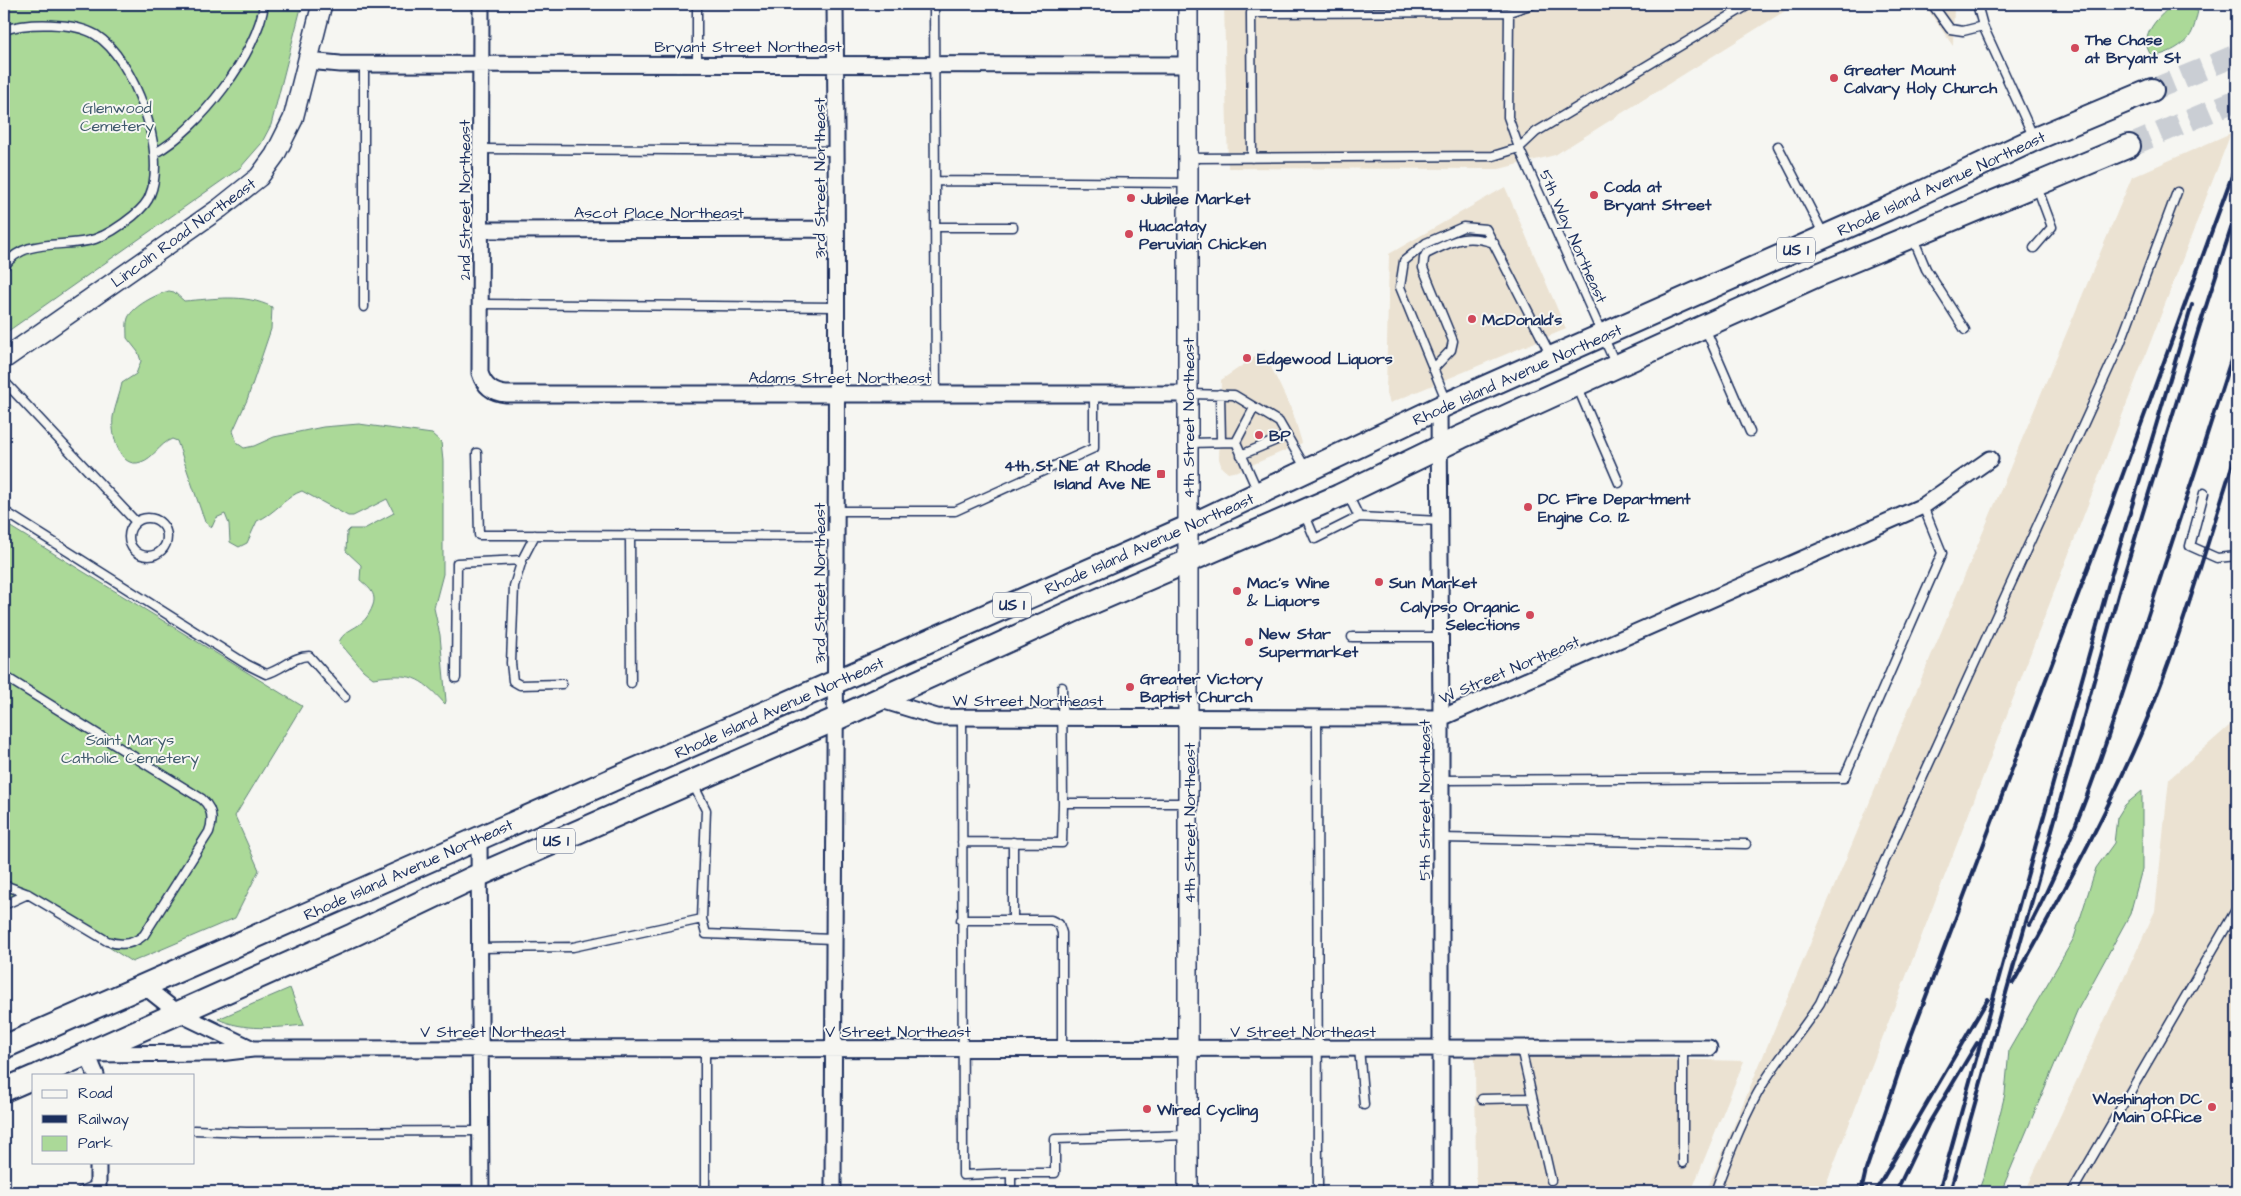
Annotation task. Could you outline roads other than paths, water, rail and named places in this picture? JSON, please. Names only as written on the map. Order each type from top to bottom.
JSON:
[{"type":"main road","name":"Rhode Island Avenue Northeast","points":[[4,1047],[1188,527],[1443,406],[1825,237],[2035,139],[2152,90]]},
{"type":"main road","name":"Rhode Island Avenue Northeast","points":[[42,1074],[479,875],[1347,492],[1440,447],[1704,326],[1912,236],[2129,146]]},
{"type":"main road","points":[[4,1090],[32,1078]]},
{"type":"street","name":"Lincoln Road Northeast","points":[[4,360],[254,182],[275,155],[288,131],[322,4]]},
{"type":"street","name":"2nd Street Northeast","points":[[481,4],[480,373],[485,384],[493,391]]},
{"type":"street","name":"3rd Street Northeast","points":[[833,1192],[832,939],[836,719],[836,4]]},
{"type":"street","name":"4th Street Northeast","points":[[1188,4],[1188,1192]]},
{"type":"street","name":"Bryant Street Northeast","points":[[308,61],[364,64],[1188,65]]},
{"type":"street","name":"Ascot Place Northeast","points":[[481,230],[836,230]]},
{"type":"street","name":"Adams Street Northeast","points":[[493,391],[500,394],[1188,394]]},
{"type":"street","name":"5th Street Northeast","points":[[1441,1192],[1442,718],[1440,447],[1443,406]]},
{"type":"street","name":"W Street Northeast","points":[[878,700],[937,717],[1188,719],[1442,718],[1923,506],[1990,459]]},
{"type":"street","points":[[479,837],[481,1192]]},
{"type":"street","points":[[144,986],[178,1013],[253,1049]]},
{"type":"street","name":"V Street Northeast","points":[[87,1054],[219,1053],[253,1049],[1709,1048]]},
{"type":"street","points":[[87,1054],[96,1074]]},
{"type":"street","points":[[98,1164],[98,1188]]},
{"type":"lane","points":[[155,153],[166,147],[202,116],[224,88],[255,33],[264,4]]},
{"type":"lane","points":[[697,4],[697,64]]},
{"type":"lane","points":[[934,4],[936,394]]},
{"type":"lane","points":[[1252,158],[1252,13],[1509,12],[1532,4]]},
{"type":"lane","points":[[1188,158],[1493,156],[1519,148],[1536,132],[1750,4]]},
{"type":"lane","points":[[1932,4],[1950,29],[1963,31],[1983,26]]},
{"type":"lane","points":[[1977,4],[1983,26],[2035,139]]},
{"type":"lane","name":"5th Way Northeast","points":[[1509,12],[1508,117],[1519,148],[1616,366]]},
{"type":"lane","points":[[4,30],[40,25],[67,26],[88,30],[106,41],[122,59],[136,86],[155,153],[155,173],[150,196],[135,215],[113,230],[94,239],[73,243],[50,243],[24,251],[7,262],[4,267]]},
{"type":"lane","points":[[364,64],[364,307]]},
{"type":"lane","points":[[1778,146],[1825,237]]},
{"type":"lane","points":[[482,149],[837,151]]},
{"type":"lane","points":[[935,181],[1188,183]]},
{"type":"lane","points":[[2034,248],[2052,227],[2036,185]]},
{"type":"lane","points":[[1715,1192],[1761,1086],[1820,1003],[2120,344],[2176,192]]},
{"type":"lane","points":[[935,227],[1013,227]]},
{"type":"lane","points":[[1443,406],[1432,369],[1400,286],[1404,261],[1426,243],[1463,227],[1486,228],[1552,358]]},
{"type":"lane","points":[[1912,236],[1926,269],[1965,330]]},
{"type":"lane","points":[[1432,369],[1451,350],[1453,341],[1423,268],[1424,258],[1426,254],[1454,240],[1469,237],[1494,243]]},
{"type":"lane","points":[[480,304],[836,307]]},
{"type":"lane","points":[[1704,326],[1750,432]]},
{"type":"lane","points":[[4,381],[136,522]]},
{"type":"lane","points":[[1576,384],[1619,483]]},
{"type":"lane","points":[[836,511],[955,511],[964,507],[1094,448],[1094,394]]},
{"type":"lane","points":[[1188,394],[1234,394],[1279,422],[1307,470]]},
{"type":"lane","points":[[1220,394],[1221,442]]},
{"type":"lane","points":[[1254,408],[1236,442],[1258,493]]},
{"type":"lane","points":[[1241,455],[1286,436]]},
{"type":"lane","points":[[1188,443],[1236,442]]},
{"type":"lane","points":[[477,452],[479,535],[836,536]]},
{"type":"lane","points":[[1347,492],[1360,517]]},
{"type":"lane","points":[[2204,493],[2190,546],[2216,558],[2237,556]]},
{"type":"lane","points":[[1442,780],[1844,778],[1942,553],[1923,506]]},
{"type":"lane","points":[[4,511],[246,664],[266,674],[279,670],[300,656],[309,656],[346,697]]},
{"type":"lane","points":[[1303,511],[1315,539],[1360,517],[1440,521]]},
{"type":"lane","points":[[148,518],[160,521],[165,526],[168,532],[166,546],[157,555],[144,556],[133,550],[129,538],[136,522],[148,518]]},
{"type":"lane","points":[[535,535],[522,560],[514,586],[511,663],[513,681],[520,685],[562,684]]},
{"type":"lane","points":[[630,535],[631,683]]},
{"type":"lane","points":[[456,678],[457,563],[522,560]]},
{"type":"lane","points":[[1352,637],[1441,637]]},
{"type":"lane","points":[[4,676],[202,798],[208,805],[212,818],[208,832],[144,935],[138,940],[124,944],[107,941],[28,894],[4,885]]},
{"type":"lane","points":[[962,842],[1062,843],[1062,687]]},
{"type":"lane","points":[[962,717],[961,1048],[963,1175],[1056,1172],[1056,1139],[1188,1135]]},
{"type":"lane","points":[[1317,718],[1318,1192]]},
{"type":"lane","points":[[692,782],[706,810],[702,918],[706,934],[832,939]]},
{"type":"lane","points":[[1063,804],[1188,804]]},
{"type":"lane","points":[[1442,838],[1746,844]]},
{"type":"lane","points":[[1012,842],[1013,920]]},
{"type":"lane","points":[[4,905],[28,894]]},
{"type":"lane","points":[[2072,1192],[2237,908]]},
{"type":"lane","points":[[479,948],[573,947],[702,918]]},
{"type":"lane","points":[[962,920],[1051,920],[1059,924],[1062,933],[1062,1048]]},
{"type":"lane","points":[[1359,1048],[1364,1105]]},
{"type":"lane","points":[[1520,1048],[1551,1180]]},
{"type":"lane","points":[[1682,1048],[1684,1163]]},
{"type":"lane","points":[[705,1049],[705,1192]]},
{"type":"lane","points":[[1482,1099],[1531,1098]]},
{"type":"lane","points":[[195,1130],[246,1132],[480,1132]]},
{"type":"lane","points":[[1011,1174],[1011,1192]]},
{"type":"lane","points":[[80,1192],[98,1188]]},
{"type":"tunnel","points":[[2152,90],[2237,55]]},
{"type":"tunnel","points":[[2129,146],[2237,100]]},
{"type":"railway","points":[[1861,1192],[1866,1170],[1908,1044],[2101,534],[2237,162]]},
{"type":"railway","points":[[1950,1192],[2120,588],[2237,210]]},
{"type":"railway","points":[[1939,1192],[2108,586],[2192,305]]},
{"type":"railway","points":[[2030,925],[2077,822],[2103,751],[2237,341]]},
{"type":"railway","points":[[2013,983],[2088,845],[2139,738],[2177,640],[2237,450]]},
{"type":"railway","points":[[1875,1192],[1988,999]]},
{"type":"railway","points":[[1896,1192],[1929,1123],[1977,1043]]},
{"type":"place","name":"The Chase at Bryant St","points":[[2075,48]]},
{"type":"place","name":"Greater Mount Calvary Holy Church","points":[[1834,78]]},
{"type":"place","name":"Coda at Bryant Street","points":[[1594,195]]},
{"type":"place","name":"Jubilee Market","points":[[1131,198]]},
{"type":"place","name":"Huacatay Peruvian Chicken","points":[[1129,234]]},
{"type":"place","name":"McDonald's","points":[[1472,319]]},
{"type":"place","name":"Edgewood Liquors","points":[[1247,358]]},
{"type":"place","name":"BP","points":[[1259,435]]},
{"type":"place","name":"4th St NE at Rhode Island Ave NE","points":[[1161,474]]},
{"type":"place","name":"DC Fire Department Engine Co. 12","points":[[1528,507]]},
{"type":"place","name":"Sun Market","points":[[1379,582]]},
{"type":"place","name":"Mac's Wine & Liquors","points":[[1237,591]]},
{"type":"place","name":"Calypso Organic Selections","points":[[1530,615]]},
{"type":"place","name":"New Star Supermarket","points":[[1249,642]]},
{"type":"place","name":"Greater Victory Baptist Church","points":[[1130,687]]},
{"type":"place","name":"Washington DC Main Office","points":[[2212,1107]]},
{"type":"place","name":"Wired Cycling","points":[[1147,1109]]},
{"type":"park label","name":"Glenwood Cemetery","points":[[117,116]]},
{"type":"park label","name":"Saint Marys Catholic Cemetery","points":[[130,748]]}]
